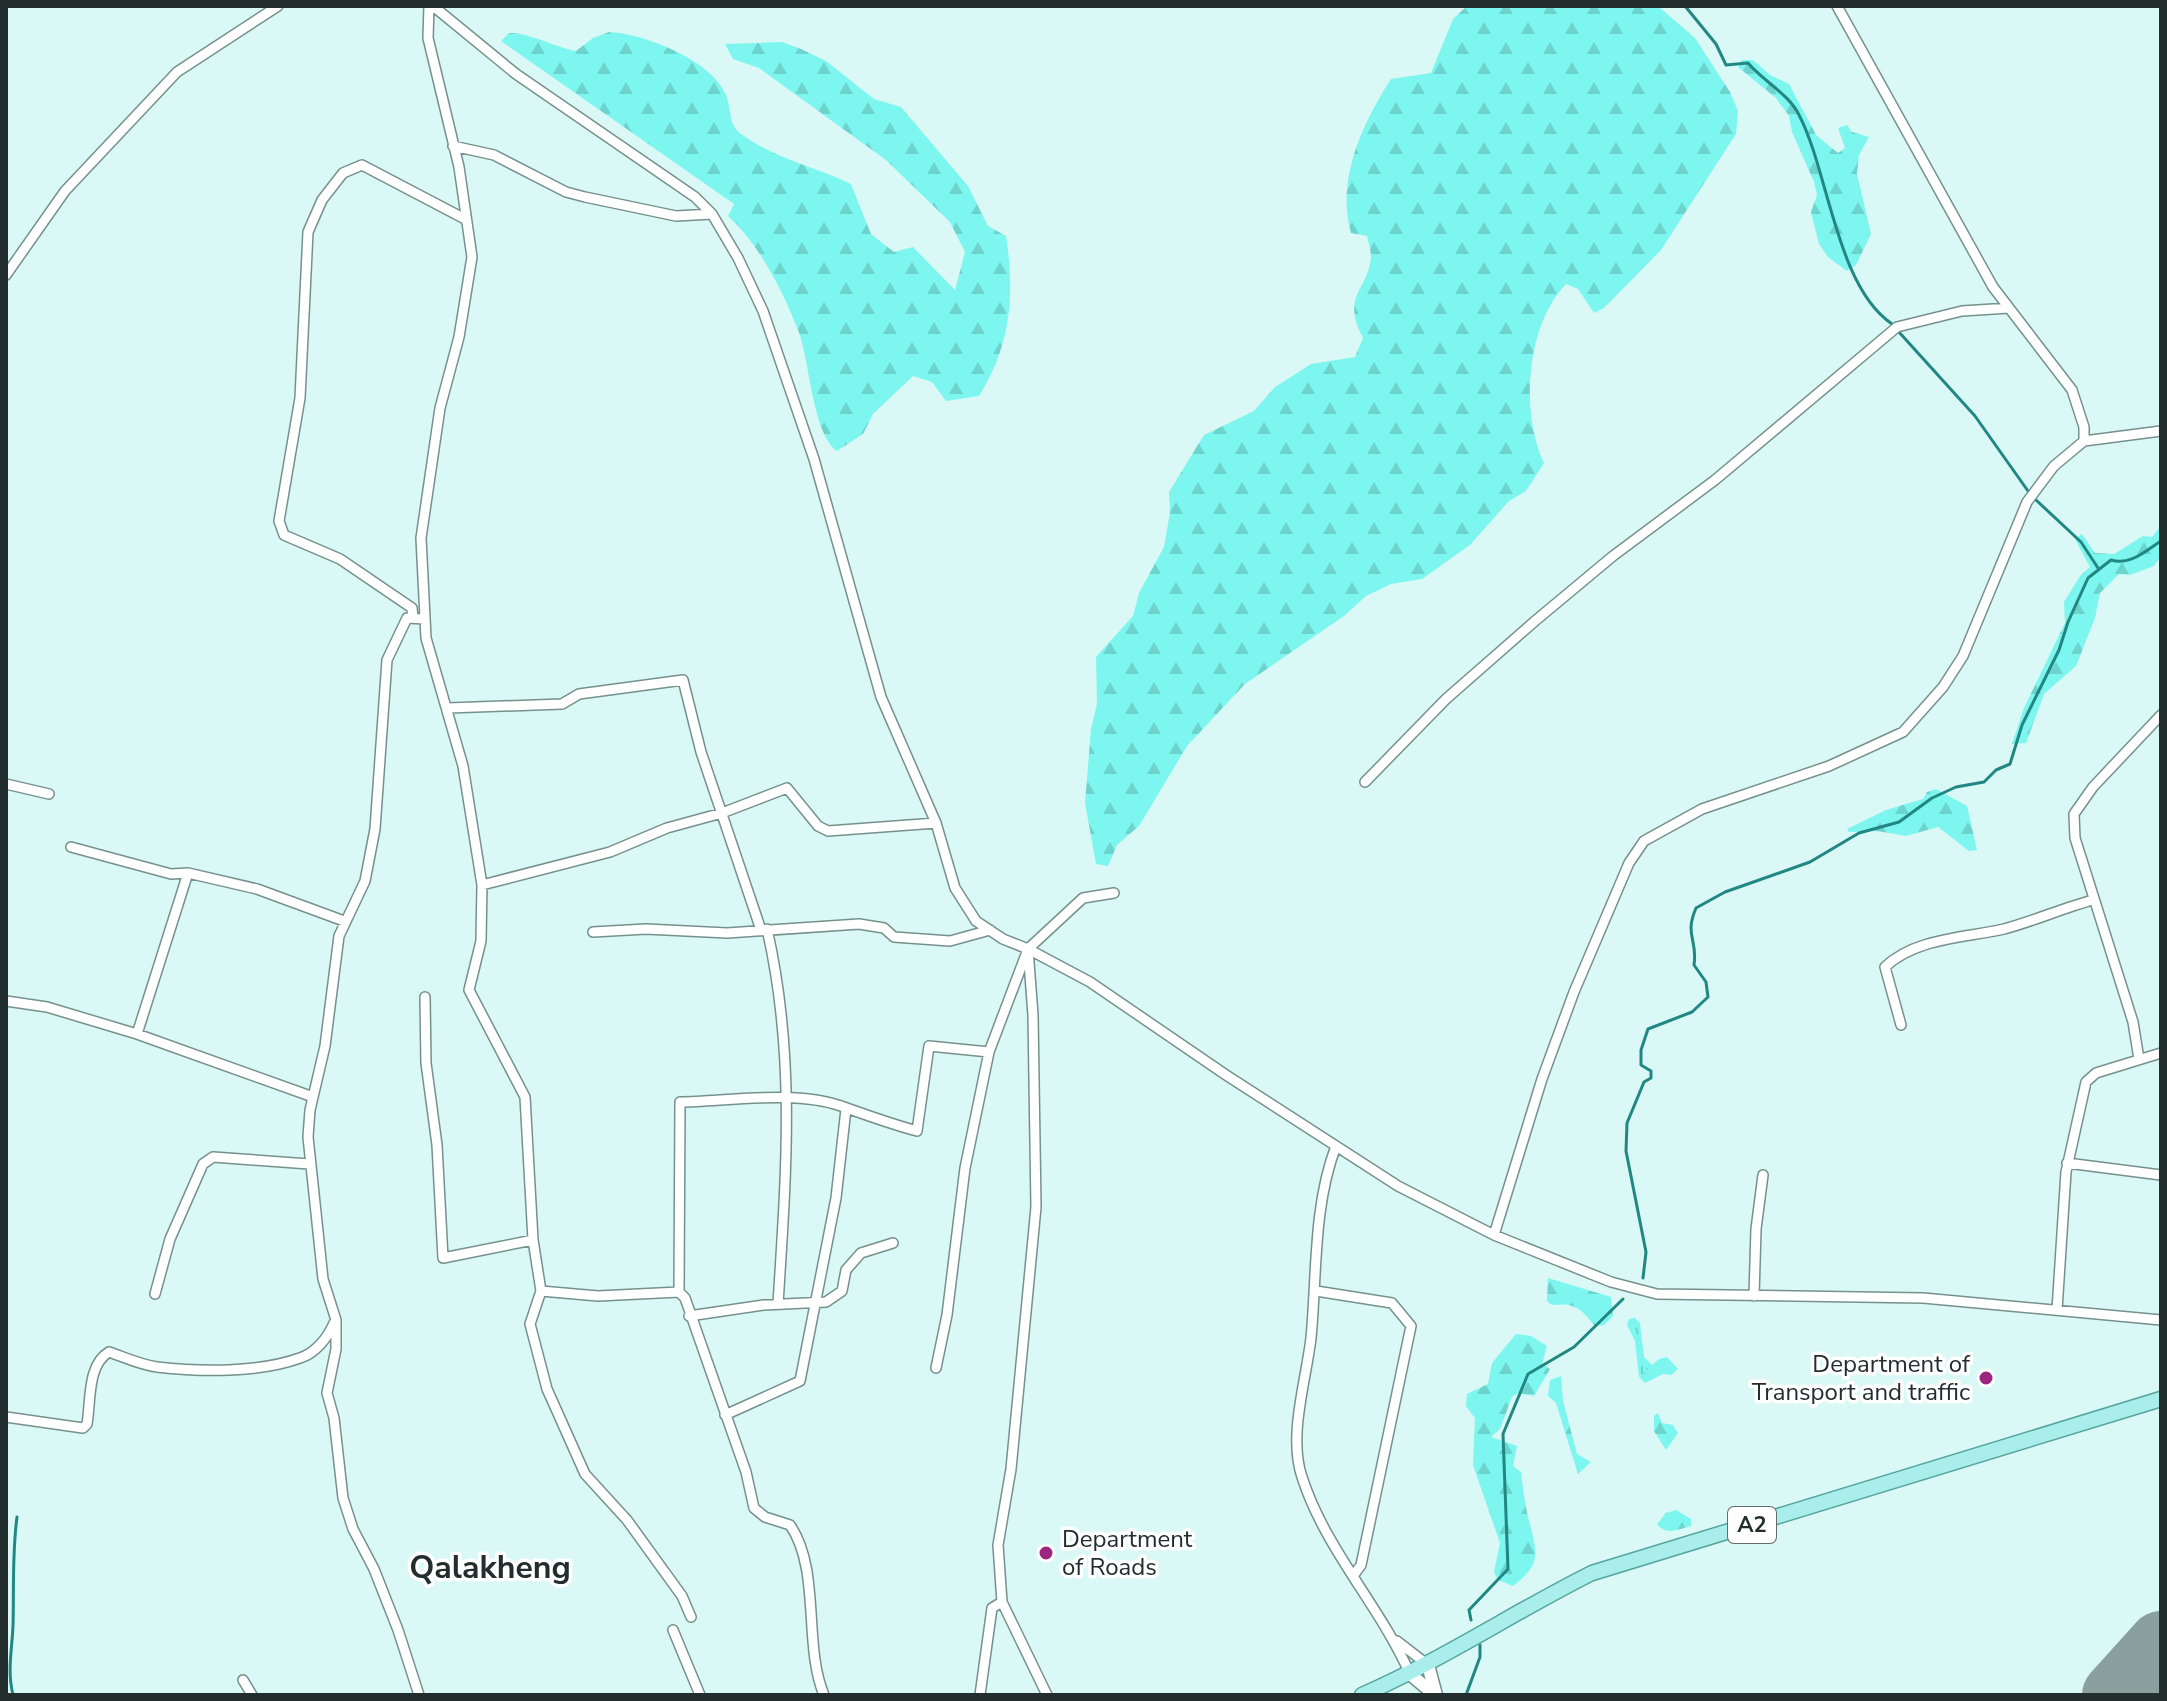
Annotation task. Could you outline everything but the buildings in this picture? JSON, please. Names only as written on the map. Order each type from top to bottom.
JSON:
[{"type":"main road","name":"A2","points":[[1362,1695],[1428,1665],[1592,1573],[2161,1399]]},
{"type":"main road","points":[[1428,1665],[1435,1695]]},
{"type":"main road","points":[[1410,1674],[1435,1695]]},
{"type":"street","points":[[6,275],[65,191],[177,72],[278,6]]},
{"type":"street","points":[[431,6],[428,38],[453,146],[472,257],[459,337],[440,408],[421,538],[425,619],[433,669],[448,708],[473,816],[482,885],[481,941],[469,990],[525,1097],[533,1240],[541,1291],[530,1324],[547,1389],[585,1474],[627,1520],[682,1596],[691,1617]]},
{"type":"street","points":[[431,6],[516,74],[673,181],[712,214],[763,311],[814,459],[881,697],[936,823],[955,888],[976,921],[1090,982],[1398,1186],[1494,1235],[1611,1282],[1657,1294],[1923,1298],[2161,1320]]},
{"type":"street","points":[[1837,6],[1993,287],[2072,390],[2084,427],[2084,441]]},
{"type":"street","points":[[453,146],[494,155],[566,192],[676,216],[712,214]]},
{"type":"street","points":[[413,618],[412,608],[368,581],[340,559],[284,535],[279,521],[300,398],[308,232],[322,200],[343,173],[362,165],[465,219]]},
{"type":"street","points":[[1365,782],[1446,699],[1535,621],[1613,556],[1715,480],[1897,327],[1911,321],[1962,311],[2009,308]]},
{"type":"street","points":[[1494,1235],[1542,1079],[1574,992],[1629,863],[1644,841],[1702,809],[1829,766],[1903,732],[1943,687],[1963,656],[2027,502],[2054,466],[2084,441],[2161,431]]},
{"type":"street","points":[[419,1695],[398,1630],[374,1569],[353,1529],[343,1498],[334,1418],[327,1393],[336,1349],[336,1320],[323,1279],[308,1137],[344,921],[365,881],[375,829],[387,660],[407,618],[425,619]]},
{"type":"street","points":[[448,708],[562,704],[579,694],[683,680],[701,752],[764,930],[783,1007],[788,1098],[778,1304]]},
{"type":"street","points":[[2139,1059],[2133,1022],[2075,838],[2074,814],[2093,787],[2161,715]]},
{"type":"street","points":[[6,784],[49,794]]},
{"type":"street","points":[[482,885],[610,852],[688,820],[722,813],[787,788],[818,826],[828,831],[936,823]]},
{"type":"street","points":[[71,847],[171,874],[188,873],[295,901],[344,921]]},
{"type":"street","points":[[137,1034],[188,873]]},
{"type":"street","points":[[936,1368],[947,1315],[965,1168],[989,1052],[1028,949],[1083,898],[1114,893]]},
{"type":"street","points":[[1901,1025],[1886,976],[1885,967],[1892,960],[1910,950],[2006,928],[2093,900]]},
{"type":"street","points":[[593,932],[646,929],[727,933],[859,924],[884,928],[894,937],[950,941],[990,930]]},
{"type":"street","points":[[1028,949],[1033,1015],[1036,1207],[1011,1469],[998,1545],[1002,1602],[1047,1695]]},
{"type":"street","points":[[425,997],[426,1063],[437,1145],[443,1258],[533,1240]]},
{"type":"street","points":[[6,1001],[47,1007],[137,1034],[313,1097]]},
{"type":"street","points":[[824,1695],[812,1661],[814,1640],[800,1544],[790,1525],[765,1517],[754,1508],[746,1472],[685,1298],[679,1292],[680,1102],[788,1098],[846,1109],[917,1131],[929,1046],[989,1052]]},
{"type":"street","points":[[2057,1310],[2067,1163],[2086,1082],[2096,1073],[2161,1053]]},
{"type":"street","points":[[725,1415],[800,1381],[836,1198],[846,1109]]},
{"type":"street","points":[[1336,1146],[1327,1171],[1298,1440],[1300,1473],[1316,1512],[1394,1638],[1410,1674]]},
{"type":"street","points":[[155,1294],[170,1239],[203,1164],[213,1157],[309,1164]]},
{"type":"street","points":[[2067,1163],[2161,1175]]},
{"type":"street","points":[[1754,1296],[1756,1229],[1763,1175]]},
{"type":"street","points":[[689,1316],[778,1304],[826,1302],[842,1291],[846,1270],[861,1253],[893,1243]]},
{"type":"street","points":[[541,1291],[598,1296],[679,1292]]},
{"type":"street","points":[[1316,1291],[1392,1303],[1411,1326],[1361,1565],[1353,1576]]},
{"type":"street","points":[[6,1417],[83,1428],[87,1424],[94,1371],[101,1357],[109,1352],[153,1367],[229,1369],[276,1363],[302,1358],[318,1347],[336,1320]]},
{"type":"street","points":[[980,1695],[992,1608],[1002,1602]]},
{"type":"street","points":[[673,1630],[700,1695]]},
{"type":"street","points":[[1394,1638],[1428,1665]]},
{"type":"street","points":[[243,1680],[252,1695]]},
{"type":"green space","points":[[1467,6],[1658,6],[1695,38],[1730,92],[1738,111],[1736,134],[1661,250],[1604,308],[1594,313],[1578,289],[1566,284],[1553,301],[1542,322],[1531,370],[1532,420],[1544,463],[1526,491],[1509,501],[1470,545],[1422,579],[1391,584],[1366,596],[1344,616],[1245,684],[1187,746],[1139,826],[1117,845],[1108,866],[1096,864],[1085,803],[1091,729],[1097,704],[1096,657],[1133,616],[1139,593],[1164,547],[1170,512],[1169,492],[1204,435],[1254,411],[1275,387],[1311,364],[1355,357],[1363,338],[1354,312],[1355,302],[1371,256],[1367,236],[1351,233],[1347,213],[1349,173],[1354,153],[1370,115],[1391,79],[1431,73],[1453,19]]},
{"type":"green space","points":[[609,32],[657,43],[706,70],[725,93],[732,122],[738,132],[770,151],[851,184],[871,234],[894,252],[913,247],[955,290],[965,252],[950,222],[886,160],[759,68],[733,59],[725,44],[782,42],[826,61],[874,99],[901,107],[968,186],[988,226],[1006,236],[1010,279],[1008,319],[998,358],[979,396],[946,401],[932,382],[913,376],[873,414],[863,434],[837,451],[822,429],[802,343],[792,315],[760,254],[728,216],[734,204],[501,41],[509,33],[516,33],[576,51],[593,38]]},
{"type":"green space","points":[[1742,60],[1753,60],[1770,75],[1789,84],[1816,135],[1838,153],[1845,148],[1838,128],[1847,125],[1852,132],[1869,137],[1859,155],[1857,174],[1871,234],[1856,265],[1847,271],[1828,257],[1819,244],[1811,212],[1817,195],[1814,182],[1792,132],[1789,116],[1776,98],[1738,67]]},
{"type":"green space","points":[[2161,526],[2161,556],[2154,566],[2130,575],[2119,574],[2100,593],[2095,618],[2076,666],[2044,694],[2026,743],[2012,744],[2024,708],[2065,623],[2064,602],[2080,576],[2090,567],[2075,539],[2082,534],[2095,553],[2114,554],[2143,536],[2152,537]]},
{"type":"green space","points":[[1936,789],[1967,806],[1977,850],[1969,851],[1938,827],[1906,836],[1877,831],[1849,832],[1847,829],[1886,810],[1923,799],[1927,792]]},
{"type":"green space","points":[[1548,1278],[1611,1297],[1613,1316],[1604,1325],[1595,1326],[1578,1308],[1552,1305],[1547,1301]]},
{"type":"green space","points":[[1635,1318],[1640,1323],[1644,1357],[1653,1366],[1639,1377],[1635,1341],[1627,1325],[1629,1319]]},
{"type":"green space","points":[[1516,1334],[1531,1336],[1547,1346],[1542,1364],[1550,1369],[1534,1396],[1518,1393],[1512,1397],[1500,1429],[1491,1437],[1517,1446],[1513,1466],[1521,1472],[1535,1544],[1532,1566],[1513,1586],[1498,1580],[1494,1572],[1500,1543],[1473,1465],[1475,1418],[1466,1406],[1467,1394],[1488,1384],[1492,1363]]},
{"type":"green space","points":[[1667,1357],[1678,1369],[1671,1375],[1663,1374],[1645,1383],[1639,1377],[1659,1359]]},
{"type":"green space","points":[[1561,1376],[1563,1401],[1577,1454],[1591,1462],[1578,1474],[1556,1403],[1548,1396],[1550,1380]]},
{"type":"green space","points":[[1658,1413],[1662,1423],[1673,1425],[1678,1433],[1666,1450],[1654,1431],[1654,1416]]},
{"type":"green space","points":[[1676,1510],[1691,1519],[1691,1526],[1669,1531],[1657,1524],[1666,1513]]},
{"type":"waterway","points":[[1685,6],[1716,44],[1726,65],[1748,63],[1795,107],[1858,283],[1873,306],[1892,324]]},
{"type":"waterway","points":[[1898,331],[1975,416],[2028,491]]},
{"type":"waterway","points":[[2036,500],[2081,542],[2098,568]]},
{"type":"waterway","points":[[1643,1278],[1646,1252],[1626,1151],[1627,1123],[1644,1082],[1651,1078],[1651,1071],[1641,1065],[1641,1050],[1648,1029],[1692,1012],[1708,997],[1706,982],[1694,965],[1691,925],[1696,908],[1725,892],[1810,862],[1859,833],[1899,822],[1932,798],[1956,787],[1984,782],[1996,770],[2010,764],[2022,725],[2059,650],[2088,578],[2111,560],[2131,559],[2161,541]]},
{"type":"waterway","points":[[1471,1620],[1469,1610],[1508,1569],[1503,1434],[1528,1374],[1574,1347],[1623,1299]]},
{"type":"waterway","points":[[13,1695],[10,1669],[17,1517]]},
{"type":"waterway","points":[[1466,1695],[1480,1657],[1480,1645]]},
{"type":"runway","points":[[2115,1695],[2161,1644]]},
{"type":"place","name":"Department of Transport and traffic","points":[[1986,1378]]},
{"type":"place","name":"Department of Roads","points":[[1046,1553]]},
{"type":"district","name":"Qalakheng","points":[[490,1567]]}]
